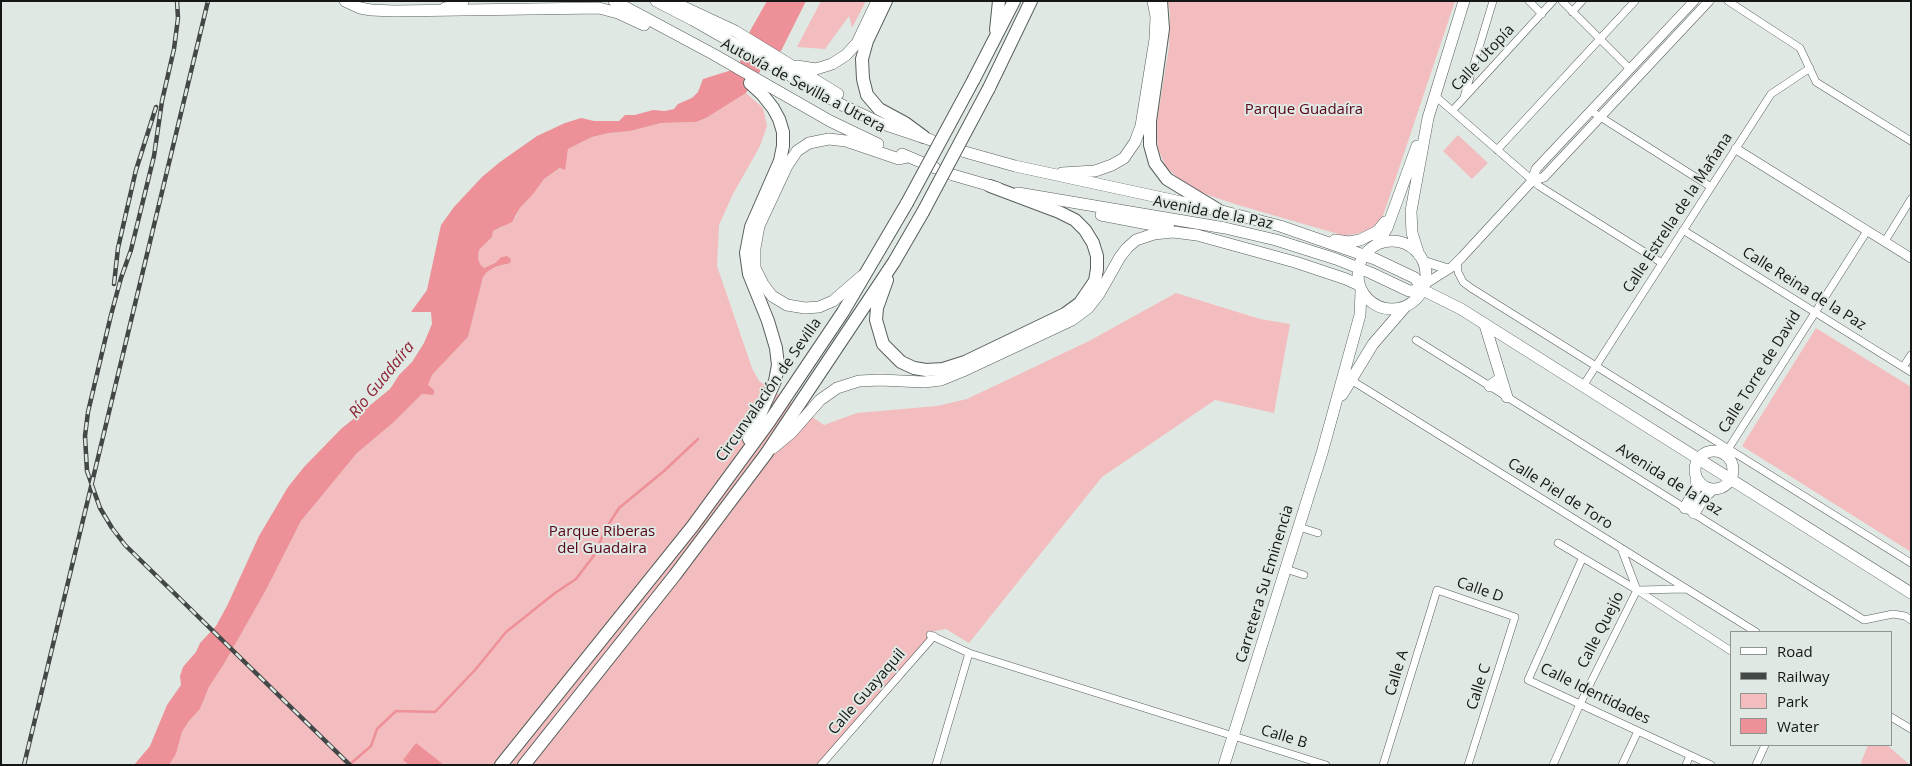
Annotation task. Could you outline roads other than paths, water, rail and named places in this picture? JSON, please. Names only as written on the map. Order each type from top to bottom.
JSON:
[{"type":"highway","points":[[886,1],[867,41],[862,59],[862,79],[867,95],[879,109],[909,125],[927,138]]},
{"type":"highway","points":[[995,40],[999,1]]},
{"type":"highway","name":"Circunvalación de Sevilla","points":[[502,765],[692,526],[816,354],[869,270],[907,203],[974,80],[1014,1]]},
{"type":"highway","name":"Circunvalación de Sevilla","points":[[524,765],[675,575],[766,454],[894,262],[989,88],[1030,1]]},
{"type":"highway","points":[[1161,1],[1163,29],[1150,121],[1152,154],[1155,163],[1167,179],[1218,210]]},
{"type":"highway","points":[[738,464],[772,389],[778,365],[776,348],[750,274],[746,253],[751,227],[780,162],[784,146],[783,132],[779,119],[764,89],[750,83]]},
{"type":"highway","points":[[894,262],[877,308],[878,327],[883,344],[890,354],[914,368],[926,370],[943,369],[965,362],[1065,314],[1080,303],[1095,281],[1098,269],[1093,243],[1085,230],[1074,220],[1059,212],[990,186]]},
{"type":"main road","points":[[345,1],[360,8],[371,10],[498,11],[599,8],[618,13],[646,26],[670,32]]},
{"type":"main road","points":[[429,11],[450,7],[463,1]]},
{"type":"main road","points":[[614,1],[712,57],[750,83]]},
{"type":"main road","points":[[656,1],[732,36],[787,68],[883,118],[895,128],[927,138]]},
{"type":"main road","points":[[671,1],[707,17]]},
{"type":"main road","points":[[678,1],[707,17],[732,36]]},
{"type":"main road","points":[[787,68],[816,69],[832,64],[846,55],[857,43],[877,1]]},
{"type":"main road","points":[[1023,18],[1036,1]]},
{"type":"main road","points":[[1048,174],[1095,171],[1112,165],[1124,158],[1135,142],[1141,126],[1155,39],[1156,17],[1153,1]]},
{"type":"main road","points":[[1424,287],[1426,276],[1412,233],[1411,211],[1434,94],[1464,1]]},
{"type":"main road","name":"Autovía de Sevilla a Utrera","points":[[712,57],[764,89],[868,140],[935,168]]},
{"type":"main road","points":[[1358,268],[1364,255],[1377,244],[1386,228],[1428,118]]},
{"type":"main road","points":[[869,270],[833,301],[819,307],[805,308],[787,304],[772,296],[762,284],[755,268],[755,248],[759,226],[787,166],[797,151],[809,143],[829,138],[846,141],[899,159],[908,157]]},
{"type":"main road","points":[[966,152],[1048,174],[1218,210]]},
{"type":"main road","points":[[953,175],[990,186]]},
{"type":"main road","name":"Avenida de la Paz","points":[[990,186],[1023,194],[1225,228],[1276,240],[1328,256],[1409,291],[1424,287]]},
{"type":"main road","points":[[1023,194],[1050,203],[1181,230],[1296,262],[1346,279],[1360,288],[1369,301],[1380,307],[1392,309],[1405,307]]},
{"type":"main road","points":[[1295,231],[1340,241],[1360,240],[1378,231],[1394,208]]},
{"type":"main road","name":"Avenida de la Paz","points":[[1218,210],[1295,231],[1364,255],[1415,278],[1424,287],[1460,310],[1911,593]]},
{"type":"main road","points":[[766,454],[791,433],[820,400],[837,388],[859,381],[924,382],[941,380],[963,371],[1072,320],[1088,308],[1099,294],[1120,257],[1136,240],[1162,233],[1197,236]]},
{"type":"main road","points":[[1377,244],[1388,241],[1400,242],[1411,247],[1421,258]]},
{"type":"main road","points":[[1245,248],[1272,249],[1328,256]]},
{"type":"main road","name":"Carretera Su Eminencia","points":[[1224,765],[1322,452],[1360,313],[1358,268]]},
{"type":"main road","name":"Carretera Su Eminencia","points":[[1332,411],[1373,344],[1405,307],[1418,297],[1424,287]]},
{"type":"main road","points":[[1485,325],[1507,397]]},
{"type":"main road","points":[[1490,386],[1501,378]]},
{"type":"main road","points":[[1712,450],[1726,451],[1733,469],[1730,480],[1726,485],[1713,490],[1689,511],[1696,488],[1694,466],[1697,459],[1712,450]]},
{"type":"main road","points":[[1696,479],[1706,488],[1713,490]]},
{"type":"street","points":[[1464,98],[1494,1]]},
{"type":"street","points":[[1530,1],[1542,14]]},
{"type":"street","name":"Calle Utopía","points":[[1453,110],[1553,1]]},
{"type":"street","points":[[1562,1],[1630,69]]},
{"type":"street","points":[[1572,12],[1582,1]]},
{"type":"street","points":[[1497,150],[1635,1]]},
{"type":"street","points":[[1424,287],[1457,262],[1532,181],[1536,169],[1694,1]]},
{"type":"street","points":[[1532,181],[1544,177],[1708,1]]},
{"type":"street","points":[[1728,1],[1800,48],[1816,82],[1911,141]]},
{"type":"street","name":"Calle Estrella de la Mañana","points":[[1583,386],[1771,94],[1810,68]]},
{"type":"street","points":[[1434,94],[1532,181],[1662,263]]},
{"type":"street","points":[[1591,111],[1711,187]]},
{"type":"street","points":[[1736,148],[1911,258]]},
{"type":"street","points":[[1885,242],[1911,199]]},
{"type":"street","name":"Calle Reina de la Paz","points":[[1683,230],[1911,372]]},
{"type":"street","name":"Calle Torre de David","points":[[1726,451],[1867,231]]},
{"type":"street","points":[[1421,258],[1448,269]]},
{"type":"street","points":[[1457,262],[1458,272],[1463,282],[1726,451],[1911,563]]},
{"type":"street","name":"Avenida de la Paz","points":[[1416,340],[1864,620],[1893,614],[1905,616],[1911,620]]},
{"type":"street","points":[[1903,367],[1911,355]]},
{"type":"street","name":"Calle Piel de Toro","points":[[1350,380],[1754,631]]},
{"type":"street","points":[[1299,526],[1318,533]]},
{"type":"street","points":[[1558,543],[1637,590],[1730,650]]},
{"type":"street","name":"Calle Quejío","points":[[1553,765],[1580,704],[1637,590],[1621,548]]},
{"type":"street","name":"Calle Identidades","points":[[1582,559],[1528,680],[1711,765]]},
{"type":"street","points":[[1286,569],[1304,575]]},
{"type":"street","name":"Calle Quejío","points":[[1637,590],[1686,589]]},
{"type":"street","name":"Calle D","points":[[1437,590],[1516,617]]},
{"type":"street","name":"Calle A","points":[[1383,765],[1437,590]]},
{"type":"street","name":"Calle C","points":[[1468,765],[1516,617]]},
{"type":"street","name":"Calle B","points":[[932,635],[969,653],[1326,765]]},
{"type":"street","name":"Calle Guayaquil","points":[[821,765],[932,635]]},
{"type":"street","points":[[936,765],[969,653]]},
{"type":"street","points":[[1892,718],[1911,729]]},
{"type":"street","points":[[1622,765],[1638,731]]},
{"type":"street","points":[[1756,765],[1765,746]]},
{"type":"street","points":[[1686,765],[1690,755]]},
{"type":"water","points":[[767,1],[806,1],[781,51],[761,70],[746,93],[706,118],[696,122],[661,123],[630,131],[609,133],[592,137],[568,149],[565,170],[560,168],[544,179],[520,208],[512,222],[493,231],[492,237],[479,250],[478,258],[480,264],[484,268],[495,263],[501,257],[507,256],[511,259],[510,263],[495,267],[483,277],[468,337],[432,375],[428,385],[434,390],[434,394],[422,394],[394,422],[357,453],[301,521],[266,590],[209,687],[200,709],[182,732],[176,754],[169,765],[134,765],[150,746],[167,705],[181,685],[180,676],[183,667],[196,652],[200,643],[216,626],[259,536],[288,487],[304,467],[341,429],[390,389],[399,375],[412,362],[424,343],[432,324],[431,312],[411,312],[427,290],[441,225],[454,207],[482,177],[500,162],[537,136],[565,123],[581,118],[594,121],[619,121],[625,115],[635,115],[653,110],[665,111],[674,109],[678,104],[692,98],[698,92],[703,79],[732,70],[745,56],[750,31]]},
{"type":"water","points":[[416,743],[444,765],[409,765],[403,760]]},
{"type":"waterway","points":[[349,765],[371,746],[377,729],[396,711],[435,712],[475,670],[506,632],[555,593],[576,579],[595,554],[605,530],[619,508],[664,471],[698,439]]},
{"type":"railway","points":[[177,1],[178,18],[174,49],[162,101],[154,156],[131,250],[111,315],[88,412],[85,436],[87,471],[100,508],[125,545],[350,765]]},
{"type":"railway","points":[[24,765],[208,1]]},
{"type":"railway","points":[[114,284],[118,248],[136,170],[156,107]]},
{"type":"park label","name":"Parque Guadaíra","points":[[1304,110]]},
{"type":"park label","name":"Parque Riberas del Guadaira","points":[[602,540]]},
{"type":"water label","name":"Río Guadaíra","points":[[382,380]]}]
